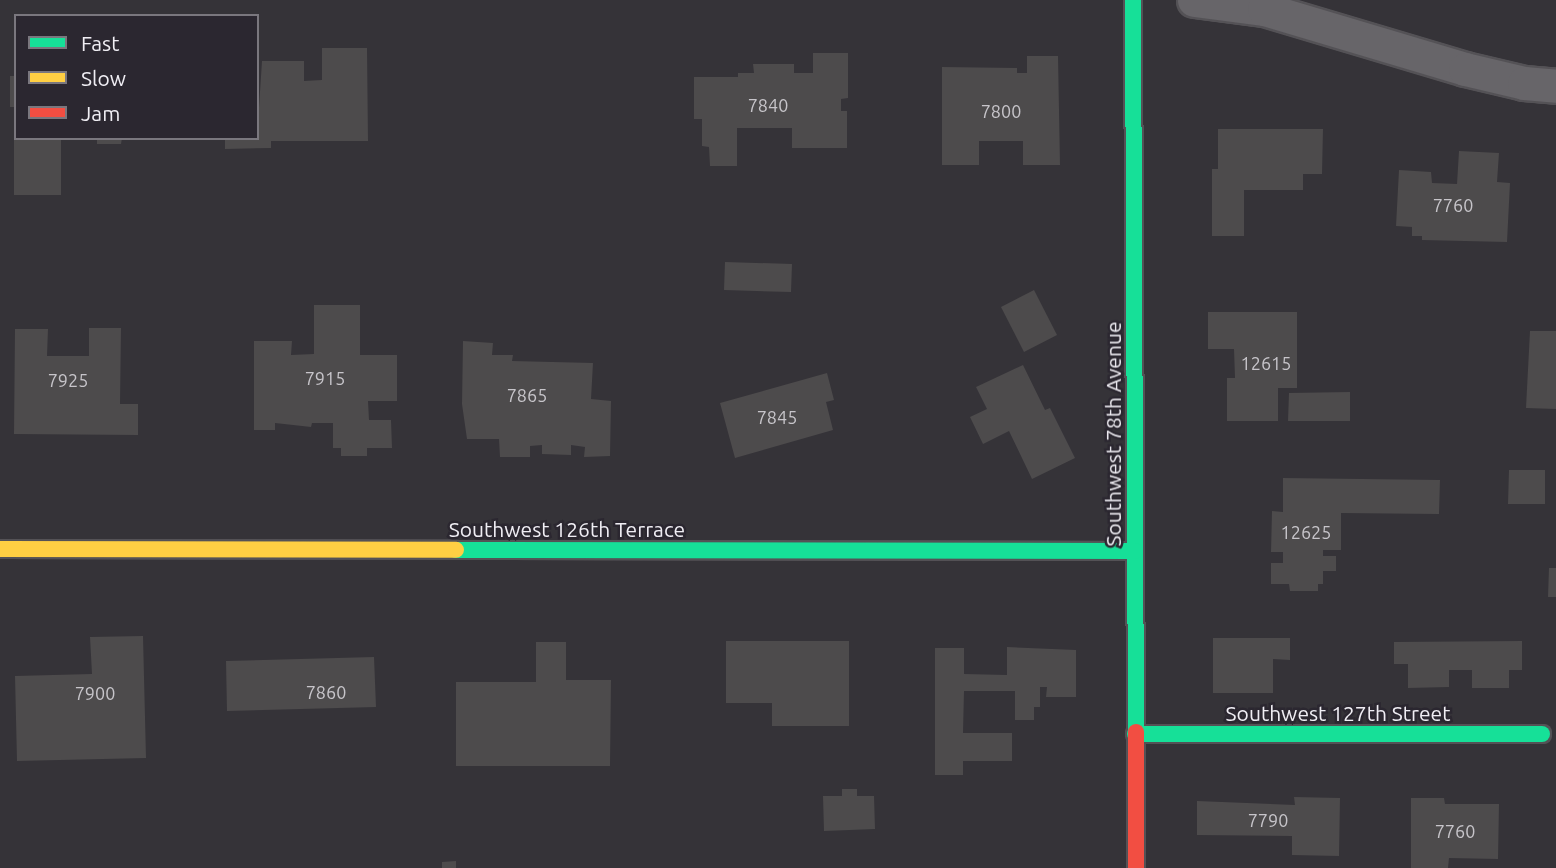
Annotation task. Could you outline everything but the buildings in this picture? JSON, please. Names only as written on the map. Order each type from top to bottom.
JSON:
[{"type":"street","name":"Southwest 78th Avenue","points":[[1133,0],[1136,868]]},
{"type":"street","points":[[1194,0],[1264,9],[1465,69],[1524,83],[1556,86]]},
{"type":"street","name":"Southwest 126th Terrace","points":[[0,549],[1135,551]]},
{"type":"street","name":"Southwest 127th Street","points":[[1135,734],[1542,733]]},
{"type":"traffic: fast","points":[[1133,0],[1136,732]]},
{"type":"traffic: fast","points":[[456,550],[1135,551]]},
{"type":"traffic: fast","points":[[1135,734],[1542,734]]},
{"type":"traffic: slow","points":[[0,549],[456,550]]},
{"type":"traffic: jam","points":[[1136,732],[1136,868]]}]
